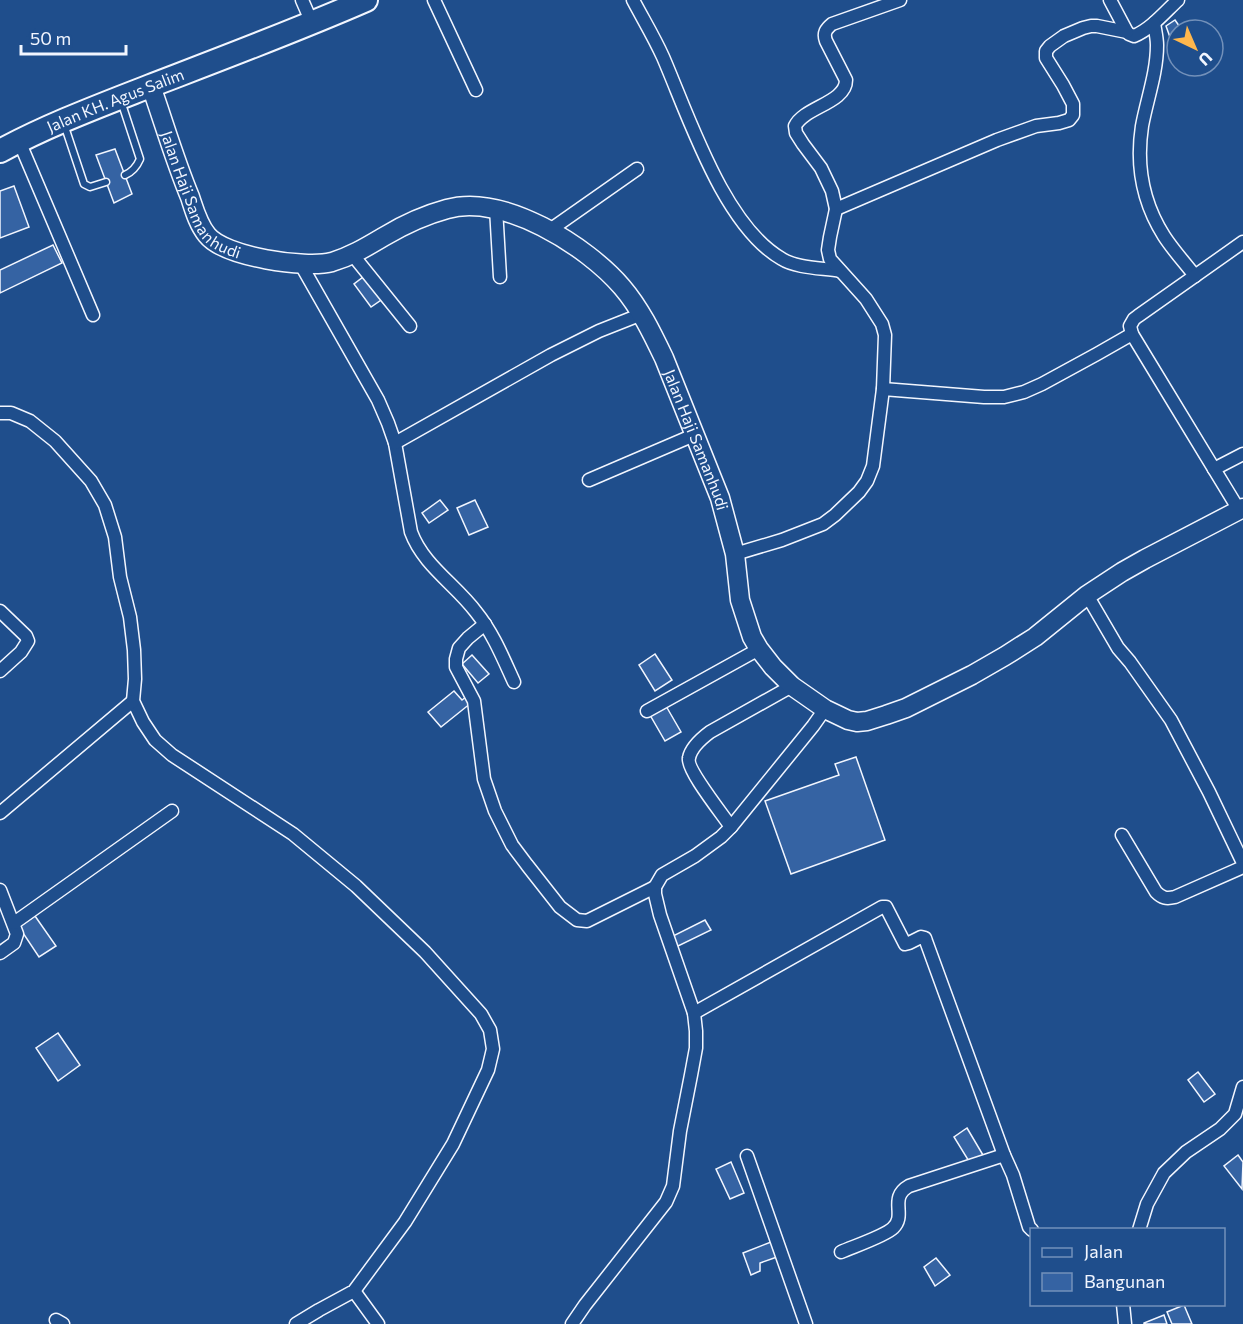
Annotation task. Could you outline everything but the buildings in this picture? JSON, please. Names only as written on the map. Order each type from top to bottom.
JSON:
[{"type":"highway","name":"Jalan KH. Agus Salim","points":[[10,146],[120,97],[366,0]]},
{"type":"street","points":[[302,0],[312,23]]},
{"type":"street","points":[[434,0],[476,90]]},
{"type":"street","points":[[633,0],[662,54],[708,161],[736,213],[755,238],[784,261],[840,271]]},
{"type":"street","points":[[735,554],[782,540],[823,524],[859,492],[867,481],[873,466],[883,389],[885,335],[882,324],[866,299],[831,259],[828,250],[836,208],[826,177],[796,133],[795,126],[802,117],[841,93],[846,86],[846,80],[826,41],[824,34],[826,29],[832,24],[900,0]]},
{"type":"street","points":[[1110,0],[1127,32]]},
{"type":"street","points":[[836,208],[997,140],[1036,126],[1069,120],[1073,115],[1073,104],[1046,58],[1047,49],[1064,36],[1091,26],[1127,32],[1134,36],[1140,34],[1178,0]]},
{"type":"street","points":[[1154,23],[1157,45],[1154,74],[1142,128],[1141,178],[1147,200],[1159,227],[1195,276]]},
{"type":"street","name":"Jalan Haji Samanhudi","points":[[151,86],[199,220],[206,234],[224,246],[249,255],[277,261],[317,264],[332,262],[352,254],[419,218],[450,208],[472,205],[496,208],[525,218],[550,230],[593,259],[621,286],[642,314],[663,357],[720,498],[735,554],[740,600],[752,637],[773,667],[792,686],[825,709],[848,720],[867,721],[906,708],[972,675],[1035,637],[1087,595],[1145,559],[1241,509]]},
{"type":"street","points":[[10,146],[93,315]]},
{"type":"street","points":[[550,230],[637,169]]},
{"type":"street","points":[[496,208],[500,277]]},
{"type":"street","points":[[1241,509],[1132,334],[1130,326],[1134,319],[1243,243]]},
{"type":"street","points":[[352,254],[410,326]]},
{"type":"street","points":[[300,263],[378,400],[388,423],[395,442],[414,540],[427,559],[485,624],[514,682]]},
{"type":"street","points":[[395,442],[551,355],[599,331],[642,314]]},
{"type":"street","points":[[883,389],[1004,397],[1042,384],[1132,334]]},
{"type":"street","points":[[0,413],[11,413],[30,421],[55,441],[91,481],[105,506],[115,537],[120,577],[130,617],[134,650],[133,701],[155,740],[172,755],[293,834],[356,886],[424,952],[481,1014],[490,1030],[493,1048],[488,1070],[453,1144],[405,1222],[354,1291],[296,1324]]},
{"type":"street","points":[[589,480],[694,435]]},
{"type":"street","points":[[1214,469],[1243,454]]},
{"type":"street","points":[[1087,595],[1118,648],[1171,720],[1209,792],[1243,865],[1175,897],[1163,898],[1156,892],[1122,835]]},
{"type":"street","points":[[0,611],[26,636],[28,641],[21,652],[0,671]]},
{"type":"street","points":[[485,624],[459,648],[456,667],[474,701],[484,779],[495,811],[512,845],[560,907],[577,920],[586,921],[655,887]]},
{"type":"street","points":[[647,711],[759,649]]},
{"type":"street","points":[[731,827],[689,765],[691,752],[710,732],[792,686]]},
{"type":"street","points":[[0,813],[133,701]]},
{"type":"street","points":[[572,1324],[666,1202],[673,1186],[680,1131],[692,1075],[696,1031],[694,1013],[660,915],[655,887],[662,875],[695,856],[731,827],[825,709]]},
{"type":"street","points":[[14,923],[172,812]]},
{"type":"street","points":[[0,890],[18,934],[14,943],[0,953]]},
{"type":"street","points":[[694,1013],[886,907],[905,944],[921,937],[925,938],[1013,1175],[1030,1228]]},
{"type":"street","points":[[1140,1228],[1147,1204],[1164,1173],[1186,1152],[1220,1129],[1235,1114],[1243,1087]]},
{"type":"street","points":[[841,1252],[893,1228],[899,1213],[898,1200],[902,1191],[909,1186],[1004,1155]]},
{"type":"street","points":[[747,1156],[806,1324]]},
{"type":"street","points":[[354,1291],[378,1324]]},
{"type":"street","points":[[1121,1323],[1123,1306]]},
{"type":"lane","points":[[120,97],[140,159],[133,170],[125,175]]},
{"type":"lane","points":[[63,121],[84,183],[90,187],[106,182]]}]
